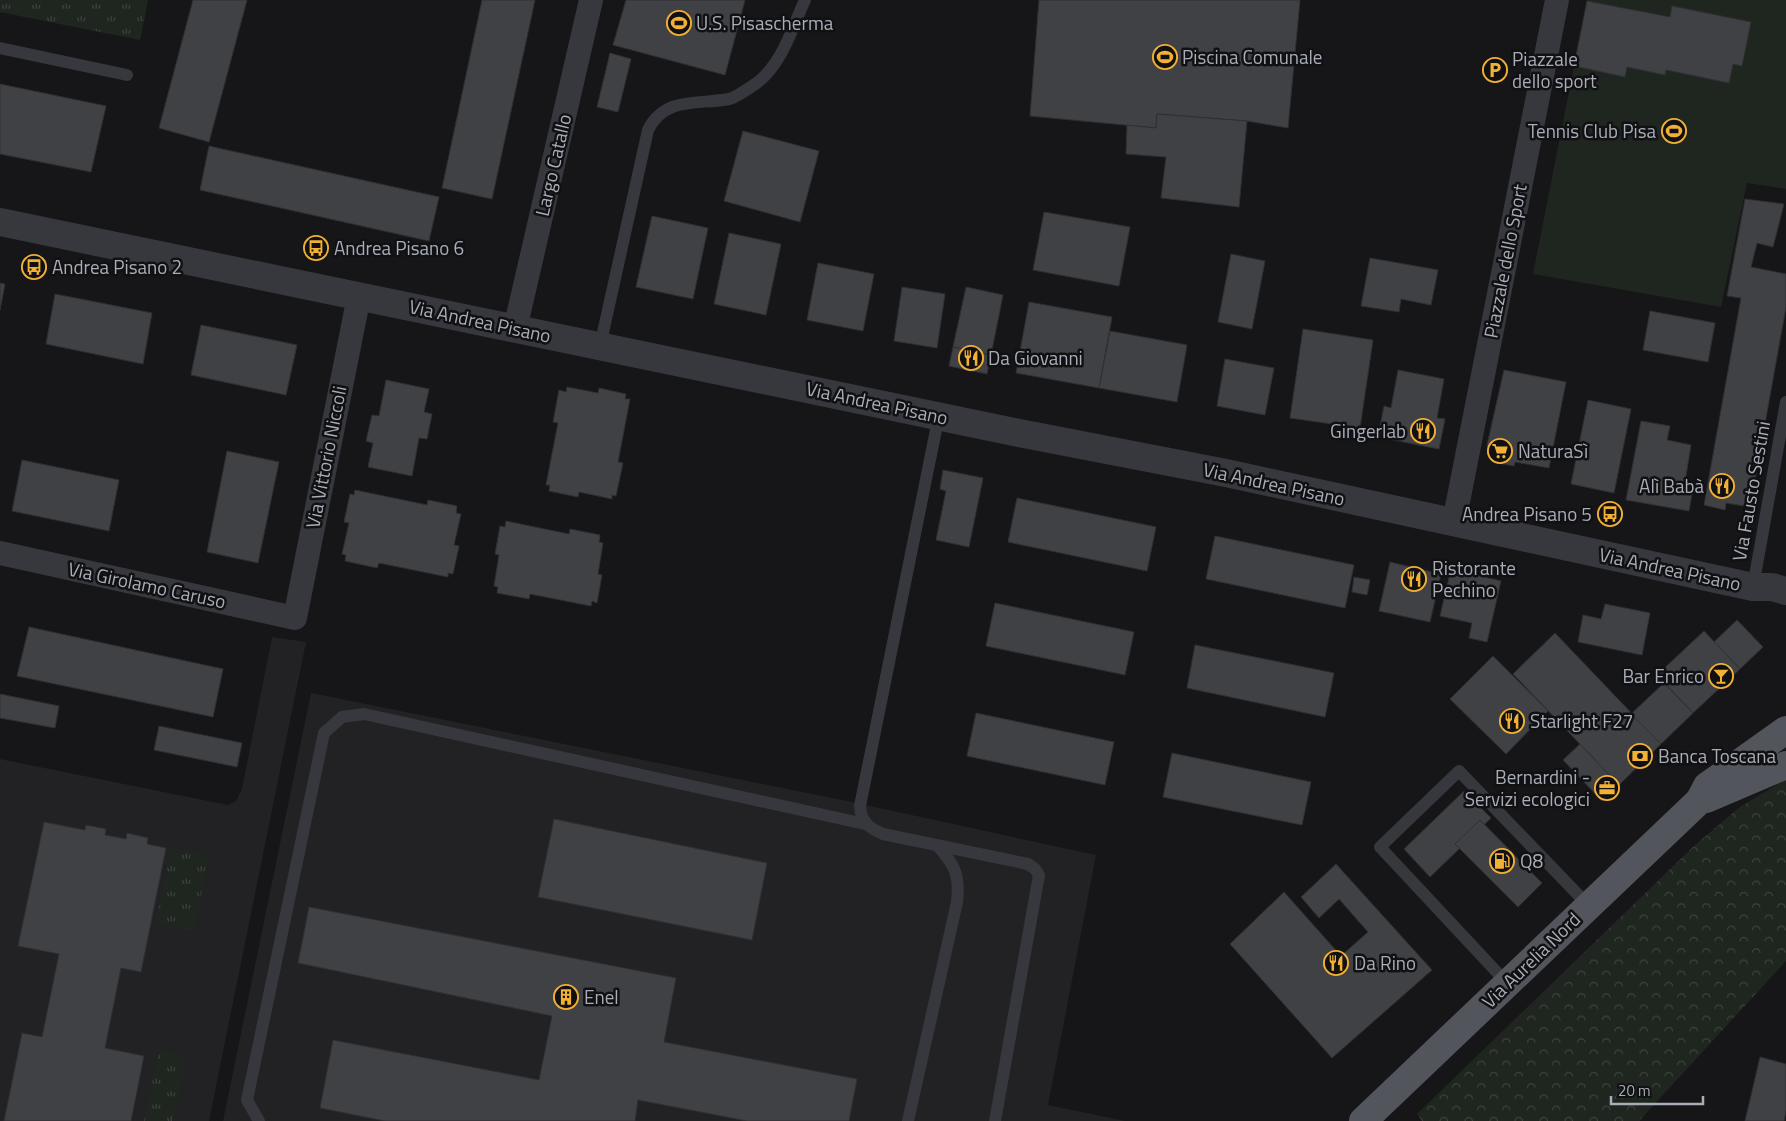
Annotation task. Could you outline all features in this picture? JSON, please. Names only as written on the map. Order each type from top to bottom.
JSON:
[{"type":"main road","points":[[1699,801],[1707,786],[1786,730]]},
{"type":"main road","points":[[1699,801],[1715,797],[1786,765]]},
{"type":"main road","name":"Via Aurelia Nord","points":[[1373,1117],[1588,904],[1699,801]]},
{"type":"street","name":"Largo Catallo","points":[[515,329],[591,0]]},
{"type":"street","name":"Piazzale dello Sport","points":[[1454,522],[1557,0]]},
{"type":"street","name":"Via Andrea Pisano","points":[[0,222],[938,416],[1226,473],[1753,587],[1772,587],[1786,590]]},
{"type":"street","name":"Via Vittorio Niccoli","points":[[295,618],[358,296]]},
{"type":"street","name":"Via Girolamo Caruso","points":[[0,553],[295,618]]},
{"type":"street","name":"Via Andrea Pisano","points":[[1753,587],[1786,611]]},
{"type":"lane","points":[[600,346],[648,130],[654,118],[660,113],[686,102],[730,99],[758,82],[776,64],[805,0]]},
{"type":"lane","points":[[0,48],[127,74]]},
{"type":"lane","name":"Via Fausto Sestini","points":[[1753,587],[1786,402]]},
{"type":"lane","points":[[865,824],[861,816],[860,806],[938,416]]},
{"type":"lane","points":[[259,1121],[247,1100],[324,733],[342,717],[364,714],[865,824],[883,834],[1028,864],[1039,875],[996,1121]]},
{"type":"lane","points":[[1508,983],[1380,847],[1386,841],[1459,770],[1588,904]]},
{"type":"lane","points":[[908,1121],[957,902],[959,882],[956,871],[948,857],[937,845]]},
{"type":"shaded area","points":[[272,637],[306,642],[209,1121],[0,1121],[0,759],[228,805],[236,801],[242,789]]},
{"type":"shaded area","points":[[311,693],[847,801],[1096,855],[1048,1105],[1125,1121],[223,1121]]},
{"type":"green space","points":[[0,0],[148,0],[140,40],[0,12]]},
{"type":"green space","name":"Tennis Club Pisa","points":[[1587,0],[1786,0],[1786,189],[1747,183],[1721,307],[1533,274]]},
{"type":"green space","points":[[1786,779],[1786,961],[1639,1121],[1422,1121],[1417,1114],[1695,845],[1740,807]]},
{"type":"green space","points":[[171,848],[209,856],[194,931],[156,923]]},
{"type":"green space","points":[[159,1050],[174,1053],[181,1058],[183,1070],[180,1088],[172,1121],[144,1121]]},
{"type":"building","points":[[193,0],[247,0],[209,142],[159,128]]},
{"type":"building","points":[[482,0],[535,0],[492,199],[442,188]]},
{"type":"building","name":"U.S. Pisascherma","points":[[626,0],[745,0],[725,75],[613,45]]},
{"type":"building","name":"Piscina Comunale","points":[[1039,0],[1300,0],[1288,128],[1247,121],[1157,114],[1156,128],[1030,116]]},
{"type":"building","points":[[1587,1],[1670,17],[1672,6],[1751,22],[1742,66],[1733,64],[1729,83],[1666,70],[1665,75],[1627,67],[1625,77],[1574,66]]},
{"type":"building","points":[[610,53],[631,59],[618,112],[597,107]]},
{"type":"building","points":[[0,84],[106,106],[91,172],[0,154]]},
{"type":"building","points":[[1157,114],[1247,121],[1239,207],[1161,198],[1166,157],[1126,154],[1127,125],[1156,128]]},
{"type":"building","points":[[743,131],[819,151],[800,222],[724,201]]},
{"type":"building","points":[[209,146],[439,197],[429,241],[200,190]]},
{"type":"building","points":[[1745,199],[1784,204],[1773,247],[1757,243],[1751,267],[1786,274],[1786,307],[1750,507],[1726,503],[1725,510],[1704,505],[1741,298],[1727,296]]},
{"type":"building","points":[[1044,212],[1130,227],[1119,286],[1033,270]]},
{"type":"building","points":[[652,216],[708,228],[693,299],[636,287]]},
{"type":"building","points":[[729,233],[781,244],[766,315],[714,304]]},
{"type":"building","points":[[1231,254],[1265,261],[1252,329],[1218,322]]},
{"type":"building","points":[[1370,258],[1438,270],[1431,305],[1401,299],[1399,312],[1361,306]]},
{"type":"building","points":[[818,263],[874,274],[863,331],[807,320]]},
{"type":"building","points":[[0,283],[5,284],[0,310]]},
{"type":"building","points":[[902,287],[945,294],[937,348],[894,341]]},
{"type":"building","points":[[966,287],[1003,295],[991,355],[953,347]]},
{"type":"building","points":[[55,294],[152,313],[143,364],[46,344]]},
{"type":"building","points":[[1029,302],[1112,317],[1099,388],[1016,373]]},
{"type":"building","points":[[1650,311],[1715,323],[1708,362],[1643,350]]},
{"type":"building","points":[[201,325],[297,345],[286,395],[191,375]]},
{"type":"building","points":[[1303,329],[1373,340],[1360,428],[1290,418]]},
{"type":"building","points":[[1110,331],[1187,345],[1177,402],[1099,388]]},
{"type":"building","points":[[953,347],[991,355],[987,374],[949,366]]},
{"type":"building","points":[[1225,359],[1274,368],[1265,415],[1217,406]]},
{"type":"building","points":[[1398,370],[1444,379],[1437,418],[1445,419],[1439,449],[1378,437],[1384,406],[1391,408]]},
{"type":"building","points":[[1504,370],[1566,382],[1549,468],[1515,462],[1514,466],[1498,463],[1489,452],[1487,445]]},
{"type":"building","points":[[386,380],[429,389],[424,412],[432,414],[427,439],[419,438],[412,476],[368,467],[373,443],[366,441],[372,415],[379,416]]},
{"type":"building","points":[[567,387],[598,393],[599,388],[626,394],[625,399],[630,399],[618,462],[623,463],[616,496],[612,495],[612,499],[579,492],[578,497],[549,491],[550,485],[546,485],[558,423],[553,422],[559,390],[566,392]]},
{"type":"building","points":[[1588,400],[1631,409],[1614,493],[1571,484]]},
{"type":"building","points":[[1641,421],[1670,426],[1667,440],[1691,445],[1685,482],[1694,483],[1689,511],[1626,500]]},
{"type":"building","points":[[227,451],[279,462],[258,563],[207,552]]},
{"type":"building","points":[[22,460],[119,480],[109,531],[12,511]]},
{"type":"building","points":[[943,470],[983,478],[969,547],[936,540],[946,491],[940,489]]},
{"type":"building","points":[[355,490],[427,505],[428,500],[457,506],[456,513],[461,514],[454,545],[459,546],[453,574],[448,573],[448,577],[379,563],[377,568],[345,561],[346,555],[342,554],[349,523],[344,522],[350,494],[354,495]]},
{"type":"building","points":[[1017,498],[1156,527],[1147,571],[1008,542]]},
{"type":"building","points":[[506,521],[569,534],[570,529],[600,535],[599,542],[603,543],[598,574],[602,575],[597,603],[592,601],[591,606],[530,594],[529,599],[497,593],[498,587],[494,586],[499,555],[495,554],[500,526],[505,527]]},
{"type":"building","points":[[1215,536],[1354,565],[1345,608],[1206,579]]},
{"type":"building","points":[[1390,562],[1441,574],[1430,622],[1379,611]]},
{"type":"building","points":[[1451,569],[1501,581],[1487,642],[1469,638],[1472,623],[1440,616]]},
{"type":"building","points":[[1354,577],[1370,580],[1367,595],[1352,592]]},
{"type":"building","points":[[995,603],[1134,632],[1125,675],[986,646]]},
{"type":"building","points":[[1605,604],[1650,613],[1642,655],[1578,642],[1583,615],[1601,619]]},
{"type":"building","points":[[1737,620],[1763,647],[1740,669],[1714,642]]},
{"type":"building","points":[[29,627],[223,669],[213,717],[17,676]]},
{"type":"building","points":[[1704,631],[1740,669],[1693,713],[1657,675]]},
{"type":"building","points":[[1555,633],[1661,744],[1619,785],[1513,674]]},
{"type":"building","points":[[1195,645],[1334,673],[1325,717],[1187,688]]},
{"type":"building","points":[[1493,656],[1548,711],[1506,754],[1450,699]]},
{"type":"building","points":[[1664,683],[1693,713],[1661,744],[1631,714]]},
{"type":"building","points":[[0,694],[59,706],[55,728],[0,718]]},
{"type":"building","points":[[976,713],[1114,742],[1105,785],[967,756]]},
{"type":"building","points":[[159,726],[242,743],[237,767],[154,750]]},
{"type":"building","points":[[1580,744],[1619,785],[1602,801],[1563,760]]},
{"type":"building","points":[[1172,753],[1311,782],[1302,825],[1163,797]]},
{"type":"building","points":[[1464,791],[1491,818],[1430,877],[1404,849]]},
{"type":"building","points":[[554,819],[767,863],[752,940],[538,897]]},
{"type":"building","points":[[1480,820],[1542,883],[1518,907],[1455,844]]},
{"type":"building","points":[[44,822],[85,830],[86,825],[106,829],[105,835],[126,839],[127,833],[148,838],[147,844],[166,848],[141,972],[121,968],[105,1048],[144,1056],[131,1121],[4,1121],[22,1033],[42,1037],[59,954],[18,946]]},
{"type":"building","name":"Da Rino","points":[[1336,864],[1432,970],[1332,1058],[1230,944],[1284,892],[1341,956],[1368,932],[1339,899],[1319,918],[1301,897]]},
{"type":"building","name":"Enel","points":[[309,907],[676,978],[664,1042],[857,1079],[849,1121],[747,1121],[638,1100],[635,1121],[385,1121],[320,1108],[333,1040],[539,1080],[552,1016],[298,963]]},
{"type":"building","points":[[1760,1057],[1786,1064],[1786,1111],[1784,1121],[1745,1121]]},
{"type":"place","name":"U.S. Pisascherma","points":[[679,23]]},
{"type":"place","name":"Piscina Comunale","points":[[1165,57]]},
{"type":"place","name":"Piazzale dello sport","points":[[1495,70]]},
{"type":"place","name":"Tennis Club Pisa","points":[[1674,131]]},
{"type":"place","name":"Andrea Pisano 6","points":[[316,248]]},
{"type":"place","name":"Andrea Pisano 2","points":[[34,267]]},
{"type":"place","name":"Da Giovanni","points":[[971,358]]},
{"type":"place","name":"Gingerlab","points":[[1423,431]]},
{"type":"place","name":"NaturaSì","points":[[1500,451]]},
{"type":"place","name":"Alì Babà","points":[[1722,486]]},
{"type":"place","name":"Andrea Pisano 5","points":[[1610,514]]},
{"type":"place","name":"Ristorante Pechino","points":[[1414,579]]},
{"type":"place","name":"Bar Enrico","points":[[1721,676]]},
{"type":"place","name":"Starlight F27","points":[[1512,721]]},
{"type":"place","name":"Banca Toscana","points":[[1640,756]]},
{"type":"place","name":"Bernardini - Servizi ecologici","points":[[1607,788]]},
{"type":"place","name":"Q8","points":[[1502,861]]},
{"type":"place","name":"Da Rino","points":[[1336,963]]},
{"type":"place","name":"Enel","points":[[566,997]]}]
